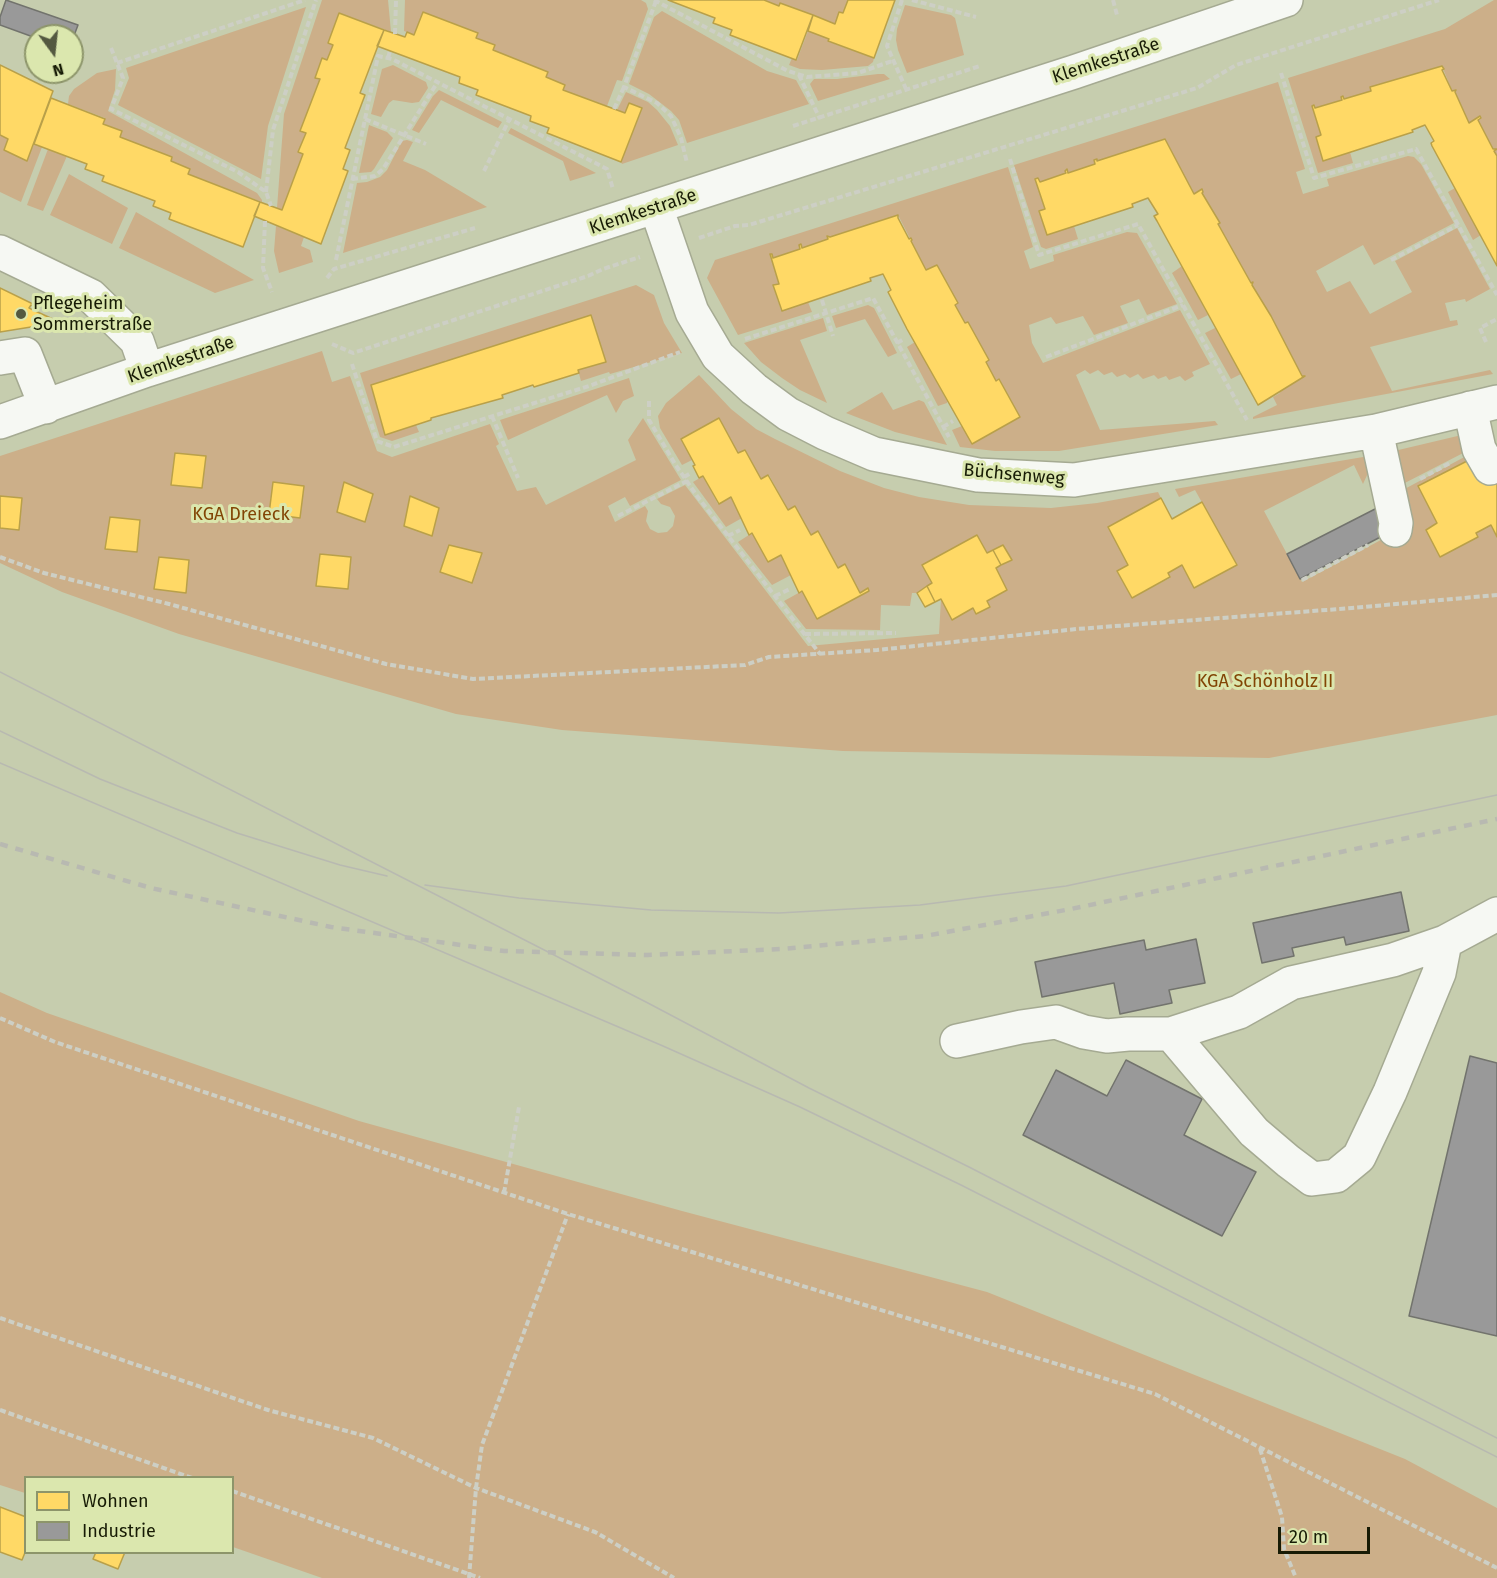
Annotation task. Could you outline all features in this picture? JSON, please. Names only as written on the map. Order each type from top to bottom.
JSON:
[{"type":"street","name":"Klemkestraße","points":[[0,422],[147,370],[622,219],[1108,61],[1287,0]]},
{"type":"street","name":"Büchsenweg","points":[[656,207],[692,312],[718,356],[754,389],[788,414],[825,434],[874,454],[978,475],[1074,480],[1376,430],[1484,405]]},
{"type":"street","points":[[0,252],[91,296],[137,341],[147,370]]},
{"type":"street","points":[[0,358],[25,354],[46,407]]},
{"type":"street","points":[[1484,405],[1484,458]]},
{"type":"street","points":[[1376,430],[1396,523],[1395,531]]},
{"type":"street","points":[[957,1041],[1056,1022],[1084,1032],[1107,1036],[1171,1034],[1239,1012],[1291,983],[1393,960],[1445,942],[1497,914]]},
{"type":"street","points":[[1171,1034],[1254,1131],[1288,1161],[1312,1179],[1336,1176],[1359,1156],[1390,1092],[1439,973],[1445,942]]},
{"type":"path","points":[[117,63],[305,0]]},
{"type":"path","points":[[271,206],[266,192],[273,130],[316,0]]},
{"type":"path","points":[[395,34],[396,0]]},
{"type":"path","points":[[614,109],[655,1],[788,71],[807,77],[858,73],[892,61],[887,46],[902,0]]},
{"type":"path","points":[[912,0],[976,17]]},
{"type":"path","points":[[1113,0],[1117,15]]},
{"type":"path","points":[[328,342],[353,353],[735,226],[749,225],[1197,88],[1236,65],[1439,0]]},
{"type":"path","points":[[111,48],[123,78],[111,109],[238,172],[266,192]]},
{"type":"path","points":[[387,58],[390,51]]},
{"type":"path","points":[[336,260],[378,56],[387,58],[607,169],[622,219]]},
{"type":"path","points":[[1281,73],[1314,178],[1416,149],[1497,295]]},
{"type":"path","points":[[799,75],[834,150]]},
{"type":"path","points":[[352,178],[375,176],[384,169],[437,83]]},
{"type":"path","points":[[624,87],[657,103],[671,116],[681,138]]},
{"type":"path","points":[[365,118],[426,144]]},
{"type":"path","points":[[484,171],[509,120]]},
{"type":"path","points":[[1010,159],[1039,255],[1138,225],[1251,428]]},
{"type":"path","points":[[265,221],[263,268],[272,292]]},
{"type":"path","points":[[1391,260],[1458,225]]},
{"type":"path","points":[[736,342],[873,298],[953,444]]},
{"type":"path","points":[[822,300],[834,336]]},
{"type":"path","points":[[1046,357],[1183,305]]},
{"type":"path","points":[[1486,342],[1480,328],[1497,319]]},
{"type":"path","points":[[897,343],[904,339]]},
{"type":"path","points":[[352,364],[377,441],[394,447],[589,386],[689,349]]},
{"type":"path","points":[[650,401],[649,420],[685,479],[820,654]]},
{"type":"path","points":[[492,416],[518,478]]},
{"type":"path","points":[[943,427],[953,421]]},
{"type":"path","points":[[1390,494],[1484,458]]},
{"type":"path","points":[[618,516],[685,479],[691,472]]},
{"type":"path","points":[[728,536],[740,530]]},
{"type":"path","points":[[1302,580],[1395,531]]},
{"type":"path","points":[[0,557],[44,573],[169,604],[386,664],[473,679],[745,665],[769,657],[1497,595]]},
{"type":"path","points":[[775,596],[790,589]]},
{"type":"path","points":[[804,634],[896,633]]},
{"type":"path","points":[[0,1018],[55,1042],[568,1215],[1155,1394],[1497,1568]]},
{"type":"path","points":[[504,1193],[519,1107]]},
{"type":"path","points":[[470,1576],[476,1488],[482,1445],[568,1215]]},
{"type":"path","points":[[0,1318],[268,1410],[373,1438],[476,1488],[596,1532],[674,1578]]},
{"type":"path","points":[[0,1410],[186,1476]]},
{"type":"path","points":[[1260,1449],[1281,1517],[1284,1549],[1296,1578]]},
{"type":"path","points":[[234,1492],[480,1578]]},
{"type":"green space","points":[[322,0],[388,0],[391,32],[339,13],[328,43],[333,45],[327,60],[323,58],[316,78],[320,79],[301,131],[306,133],[298,152],[303,154],[282,210],[277,208],[284,114]]},
{"type":"green space","points":[[405,0],[641,0],[646,3],[648,9],[622,81],[617,80],[607,106],[563,90],[565,85],[546,77],[548,72],[493,50],[476,38],[477,33],[423,12],[414,35],[404,31]]},
{"type":"green space","points":[[764,0],[848,0],[843,13],[839,12],[835,24],[781,3],[779,6]]},
{"type":"green space","points":[[1497,0],[1497,149],[1493,149],[1478,120],[1480,117],[1469,123],[1456,90],[1452,91],[1442,66],[1370,87],[1371,91],[1344,99],[1343,96],[1342,100],[1315,108],[1312,106],[1321,135],[1316,137],[1323,160],[1350,152],[1353,163],[1318,173],[1288,78],[1445,29]]},
{"type":"green space","points":[[905,5],[951,15],[955,18],[964,55],[907,73],[896,40]]},
{"type":"green space","points":[[306,7],[268,126],[261,179],[118,105],[129,78],[126,68]]},
{"type":"green space","points":[[662,11],[767,71],[796,80],[809,104],[687,143],[679,120],[671,111],[649,94],[629,84],[654,17]]},
{"type":"green space","points":[[808,31],[829,39],[829,42],[874,58],[873,62],[868,66],[822,70],[800,69],[789,65],[792,58],[797,60]]},
{"type":"green space","points":[[393,65],[426,82],[428,88],[419,102],[393,100],[381,117],[371,114],[382,69]]},
{"type":"green space","points":[[116,69],[115,90],[108,111],[257,193],[262,202],[188,174],[190,169],[171,161],[172,157],[120,137],[122,131],[103,124],[105,118],[68,104],[69,96],[74,89],[97,73]]},
{"type":"green space","points":[[884,74],[890,79],[818,101],[810,84],[814,79]]},
{"type":"green space","points":[[1278,82],[1305,169],[1296,172],[1303,194],[1329,186],[1327,179],[1408,156],[1414,157],[1421,164],[1454,223],[1374,265],[1363,245],[1316,271],[1327,292],[1350,281],[1370,314],[1412,292],[1395,261],[1457,228],[1490,289],[1466,302],[1465,299],[1445,303],[1450,321],[1457,320],[1458,325],[1370,347],[1392,391],[1490,370],[1493,374],[1253,419],[1277,405],[1273,397],[1280,393],[1279,391],[1305,376],[1302,376],[1252,285],[1253,283],[1218,224],[1202,190],[1194,194],[1165,139],[1097,160],[1095,164],[1068,173],[1067,169],[1066,173],[1040,182],[1038,178],[1036,179],[1045,209],[1039,211],[1047,235],[1074,226],[1078,239],[1046,249],[1041,247],[1014,165]]},
{"type":"green space","points":[[439,90],[502,122],[498,128],[441,100],[419,133],[412,130]]},
{"type":"green space","points":[[626,92],[648,102],[657,110],[670,126],[678,145],[622,164],[642,109],[629,103],[625,113],[617,110]]},
{"type":"green space","points":[[369,125],[387,132],[393,138],[374,169],[371,172],[359,173]]},
{"type":"green space","points":[[511,128],[596,173],[570,181],[563,161],[508,133]]},
{"type":"green space","points":[[0,135],[8,139],[4,150],[27,160],[34,144],[42,147],[21,202],[0,192]]},
{"type":"green space","points":[[402,141],[413,142],[403,161],[425,170],[487,207],[343,253],[357,183],[380,177],[387,170]]},
{"type":"green space","points":[[48,149],[67,156],[43,211],[27,205]]},
{"type":"green space","points":[[1008,167],[1033,247],[1024,251],[1030,269],[1054,261],[1053,255],[1127,232],[1137,233],[1177,304],[1147,315],[1139,299],[1120,306],[1128,323],[1094,335],[1083,316],[1056,324],[1051,317],[1029,325],[1032,343],[1043,363],[1180,310],[1210,364],[1192,372],[1194,376],[1185,381],[1180,376],[1169,380],[1166,376],[1158,379],[1154,375],[1143,379],[1138,374],[1130,378],[1125,374],[1117,377],[1112,372],[1104,375],[1098,370],[1090,374],[1085,370],[1076,375],[1100,430],[1215,421],[1218,425],[1059,451],[995,451],[960,447],[952,430],[962,426],[972,444],[1020,417],[1000,380],[996,381],[986,362],[989,360],[968,322],[965,323],[955,305],[958,303],[937,265],[926,270],[898,215],[828,236],[828,239],[802,248],[800,245],[800,249],[773,258],[770,254],[779,284],[773,286],[781,310],[808,302],[812,312],[738,335],[707,278],[715,260]]},
{"type":"green space","points":[[69,174],[128,208],[112,244],[50,215]]},
{"type":"green space","points":[[1455,188],[1481,235],[1473,240],[1448,192]]},
{"type":"green space","points":[[136,212],[254,280],[215,293],[119,248]]},
{"type":"green space","points":[[276,226],[304,237],[301,246],[310,250],[313,262],[279,273],[274,251]]},
{"type":"green space","points":[[1182,266],[1208,315],[1198,320],[1172,273]]},
{"type":"green space","points":[[636,285],[654,295],[664,323],[682,353],[581,381],[578,370],[606,362],[591,315],[523,338],[520,337],[520,339],[446,360],[377,410],[385,434],[416,425],[419,432],[392,441],[380,437],[360,373]]},
{"type":"green space","points":[[868,305],[874,308],[897,353],[888,357],[865,319],[836,328],[832,316]]},
{"type":"green space","points":[[823,318],[827,331],[800,340],[827,403],[782,378],[761,362],[744,343]]},
{"type":"green space","points":[[1215,328],[1241,374],[1231,379],[1205,333]]},
{"type":"green space","points":[[915,342],[947,403],[938,406],[907,347]]},
{"type":"green space","points":[[322,351],[332,382],[350,376],[377,451],[392,457],[490,424],[499,444],[496,446],[517,491],[536,487],[546,505],[636,460],[628,440],[643,418],[681,480],[630,506],[625,497],[608,506],[615,522],[645,506],[648,511],[646,521],[650,529],[658,533],[667,532],[673,526],[675,516],[670,507],[661,504],[657,499],[685,485],[808,646],[939,634],[941,599],[952,620],[973,608],[976,614],[989,607],[987,601],[996,568],[1012,560],[1003,545],[987,553],[977,535],[932,583],[917,593],[912,593],[910,606],[881,605],[880,630],[806,629],[784,601],[802,591],[818,619],[869,590],[860,593],[845,564],[838,568],[788,510],[769,475],[761,479],[745,450],[738,453],[719,418],[681,439],[692,460],[682,465],[660,428],[658,416],[666,403],[699,375],[731,409],[756,429],[840,471],[884,488],[919,497],[969,505],[1051,508],[1097,503],[1158,492],[1161,498],[1108,527],[1128,565],[1117,571],[1132,598],[1170,578],[1168,573],[1182,565],[1194,588],[1237,565],[1195,490],[1179,497],[1175,489],[1369,456],[1368,473],[1363,484],[1354,465],[1264,511],[1302,582],[1394,533],[1397,548],[1403,545],[1397,531],[1399,492],[1470,454],[1471,459],[1418,486],[1437,523],[1426,530],[1440,557],[1478,537],[1476,533],[1491,525],[1497,537],[1497,715],[1269,758],[843,751],[562,730],[456,714],[179,634],[62,592],[0,563],[0,456]]},
{"type":"green space","points":[[629,378],[634,396],[623,401],[616,413],[607,395],[508,440],[500,420]]},
{"type":"green space","points":[[882,392],[893,410],[919,400],[924,402],[947,445],[895,432],[846,413]]},
{"type":"green space","points":[[1466,434],[1469,450],[1397,487],[1390,452]]},
{"type":"green space","points":[[703,476],[718,504],[731,497],[742,518],[726,527],[693,482]]},
{"type":"green space","points":[[752,533],[781,555],[791,575],[772,585],[738,542]]},
{"type":"green space","points":[[0,992],[47,1013],[359,1121],[682,1211],[987,1292],[1405,1459],[1497,1508],[1497,1578],[322,1578],[234,1547],[234,1476],[24,1476],[24,1493],[0,1485]]},
{"type":"building: Wohnen","points":[[668,0],[764,0],[779,6],[780,3],[813,15],[796,60],[730,35],[732,30],[713,23],[715,18]]},
{"type":"building: Wohnen","points":[[848,0],[895,0],[874,58],[808,31],[813,15],[835,24],[839,12],[843,13]]},
{"type":"building: Wohnen","points":[[423,12],[478,33],[476,38],[495,45],[493,50],[548,72],[546,77],[565,85],[563,90],[625,113],[629,103],[642,108],[621,162],[547,133],[549,128],[530,121],[531,116],[476,95],[478,90],[459,83],[460,77],[377,46],[384,30],[405,37],[407,32],[414,35]]},
{"type":"building: Wohnen","points":[[339,13],[384,30],[360,93],[365,95],[345,148],[350,150],[343,169],[348,171],[321,244],[254,216],[260,202],[282,210],[303,154],[298,152],[306,133],[300,131],[320,79],[315,78],[322,58],[327,60],[333,45],[328,43]]},
{"type":"building: Wohnen","points":[[0,65],[24,77],[24,84],[39,84],[53,91],[27,161],[4,150],[8,139],[0,135]]},
{"type":"building: Wohnen","points":[[1442,66],[1452,91],[1456,90],[1469,123],[1480,116],[1478,120],[1493,149],[1497,149],[1494,151],[1497,156],[1497,266],[1432,146],[1431,143],[1434,141],[1425,125],[1412,130],[1413,132],[1323,161],[1316,137],[1321,135],[1312,106],[1314,105],[1315,108],[1342,100],[1343,96],[1344,99],[1371,91],[1370,87]]},
{"type":"building: Wohnen","points":[[51,98],[105,119],[103,124],[122,131],[120,137],[172,157],[171,161],[190,169],[188,174],[260,202],[243,247],[169,219],[171,213],[153,206],[155,201],[102,181],[104,176],[85,169],[87,164],[34,144]]},
{"type":"building: Wohnen","points":[[1165,139],[1194,194],[1202,189],[1202,193],[1220,223],[1218,224],[1251,283],[1253,282],[1252,285],[1302,376],[1305,376],[1258,405],[1154,216],[1158,214],[1148,198],[1132,204],[1133,207],[1047,235],[1039,211],[1045,209],[1035,179],[1038,178],[1040,182],[1066,173],[1067,169],[1068,173],[1095,164],[1094,160],[1097,159],[1097,161]]},
{"type":"building: Wohnen","points":[[898,215],[926,270],[937,265],[958,303],[955,305],[965,323],[968,322],[989,360],[986,362],[996,381],[999,379],[1020,417],[972,444],[907,329],[888,292],[891,290],[883,274],[870,278],[871,281],[782,311],[773,285],[779,284],[770,254],[773,258],[800,249],[801,244],[802,248],[828,239],[827,236],[830,237]]},
{"type":"building: Wohnen","name":"Pflegeheim Sommerstraße","points":[[0,288],[35,305],[29,308],[57,321],[68,321],[0,332]]},
{"type":"building: Wohnen","points":[[591,315],[606,362],[578,370],[579,373],[534,387],[533,385],[502,395],[503,398],[431,418],[431,420],[385,435],[371,385]]},
{"type":"building: Wohnen","points":[[719,418],[738,453],[745,450],[761,479],[768,475],[788,510],[795,506],[811,535],[818,531],[838,568],[845,564],[860,593],[868,588],[869,591],[817,619],[802,591],[799,593],[781,555],[768,562],[752,533],[749,535],[731,497],[719,504],[703,476],[699,478],[693,466],[695,465],[681,439]]},
{"type":"building: Wohnen","points":[[175,453],[206,456],[202,488],[171,485]]},
{"type":"building: Wohnen","points":[[1471,459],[1497,470],[1497,537],[1491,525],[1476,533],[1478,537],[1440,557],[1426,530],[1437,523],[1418,486]]},
{"type":"building: Wohnen","points":[[273,482],[304,486],[300,518],[269,514]]},
{"type":"building: Wohnen","points":[[344,482],[373,494],[365,522],[337,512]]},
{"type":"building: Wohnen","points":[[0,496],[22,498],[19,530],[0,528]]},
{"type":"building: Wohnen","points":[[410,496],[439,508],[432,536],[404,526]]},
{"type":"building: Wohnen","points":[[1161,498],[1172,519],[1202,502],[1237,565],[1194,588],[1182,565],[1168,573],[1170,577],[1132,598],[1117,571],[1128,565],[1108,527]]},
{"type":"building: Wohnen","points":[[110,517],[140,520],[137,552],[105,549]]},
{"type":"building: Wohnen","points":[[977,535],[987,553],[993,550],[1001,565],[996,568],[1007,590],[987,601],[990,607],[976,614],[973,608],[952,620],[941,599],[935,602],[927,586],[932,583],[922,565]]},
{"type":"building: Wohnen","points":[[449,545],[482,553],[472,583],[440,572]]},
{"type":"building: Wohnen","points":[[1003,545],[1012,560],[1001,565],[993,550]]},
{"type":"building: Wohnen","points":[[320,554],[351,557],[348,589],[316,586]]},
{"type":"building: Wohnen","points":[[159,557],[189,560],[186,593],[154,589]]},
{"type":"building: Wohnen","points":[[927,586],[935,602],[925,607],[917,593]]},
{"type":"building: Wohnen","points":[[0,1507],[24,1516],[24,1554],[22,1560],[0,1552]]},
{"type":"building: Wohnen","points":[[95,1554],[124,1554],[118,1569],[93,1559]]},
{"type":"building: Industrie","points":[[6,0],[75,24],[24,24],[24,34],[0,25],[0,17]]},
{"type":"building: Industrie","points":[[1377,508],[1390,532],[1300,579],[1287,554]]},
{"type":"building: Industrie","points":[[1401,892],[1409,931],[1346,945],[1344,937],[1292,948],[1294,956],[1262,963],[1253,923]]},
{"type":"building: Industrie","points":[[1196,939],[1205,983],[1169,990],[1172,1003],[1120,1014],[1114,983],[1042,997],[1035,962],[1144,940],[1146,950]]},
{"type":"building: Industrie","points":[[1470,1056],[1497,1063],[1497,1336],[1409,1316]]},
{"type":"building: Industrie","points":[[1126,1060],[1202,1099],[1184,1135],[1256,1172],[1222,1236],[1023,1135],[1056,1070],[1107,1096]]},
{"type":"tram line","points":[[0,672],[646,1002],[809,1088],[969,1167],[1497,1438]]},
{"type":"tram line","points":[[0,731],[100,779],[237,833],[340,865],[387,876]]},
{"type":"tram line","points":[[0,763],[663,1046],[800,1107],[961,1185],[1497,1457]]},
{"type":"tram line","points":[[425,885],[519,898],[651,910],[779,913],[920,905],[1066,886],[1497,795]]},
{"type":"railway","points":[[0,844],[151,888],[331,927],[504,951],[648,955],[781,949],[925,936],[1071,909],[1497,819]]},
{"type":"place","name":"Pflegeheim Sommerstraße","points":[[21,314]]},
{"type":"park label","name":"KGA Dreieck","points":[[241,515]]},
{"type":"park label","name":"KGA Schönholz II","points":[[1265,682]]}]
